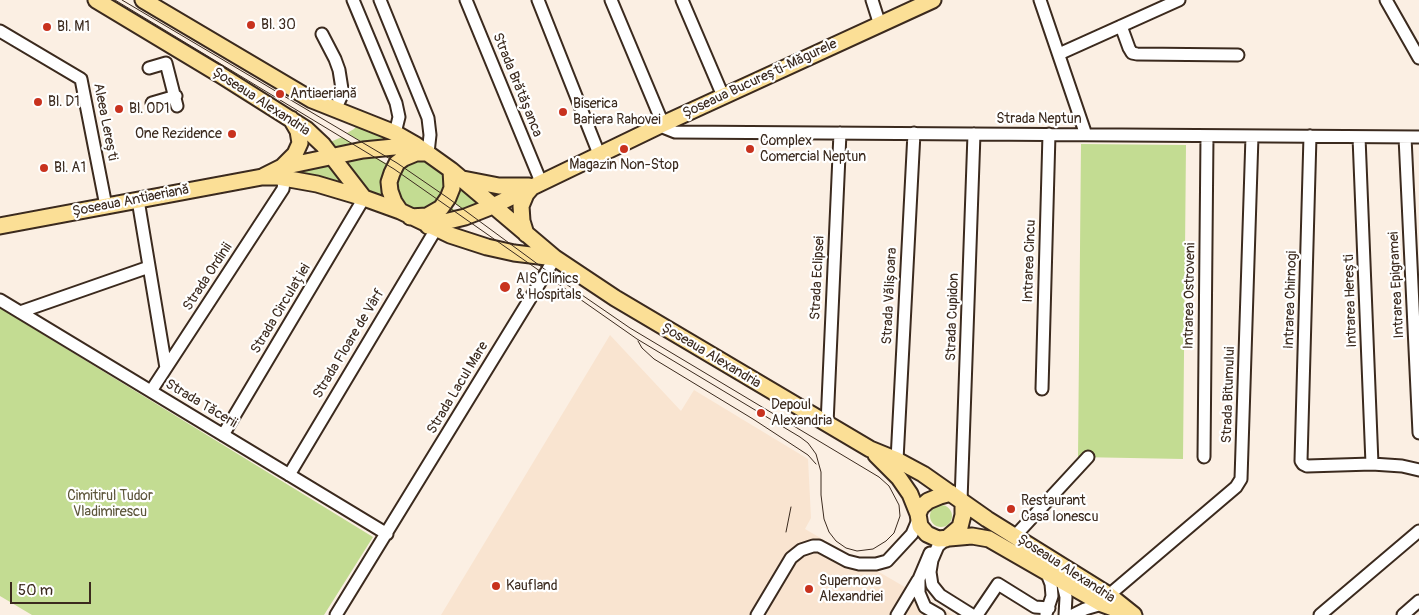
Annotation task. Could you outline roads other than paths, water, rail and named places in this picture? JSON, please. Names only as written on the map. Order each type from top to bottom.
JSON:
[{"type":"main road","name":"Șoseaua Alexandria","points":[[96,0],[292,119],[312,134],[332,156],[364,198],[463,240],[494,249],[556,258]]},
{"type":"main road","name":"Șoseaua Alexandria","points":[[143,0],[312,100],[395,133],[422,149],[456,174],[556,258],[587,280],[648,319],[870,450],[897,460],[923,474],[1105,599],[1133,615]]},
{"type":"main road","name":"Șoseaua București-Măgurele","points":[[432,228],[493,206],[663,124],[933,0]]},
{"type":"main road","points":[[283,172],[300,143],[298,131],[292,119]]},
{"type":"main road","name":"Șoseaua Antiaeriană","points":[[0,226],[262,177],[332,156],[381,147],[422,149]]},
{"type":"main road","points":[[422,149],[397,163],[389,182],[394,202],[405,214],[427,216],[441,208],[448,198],[456,174]]},
{"type":"main road","name":"Șoseaua Antiaeriană","points":[[283,172],[364,198]]},
{"type":"main road","name":"Șoseaua București-Măgurele","points":[[456,174],[499,186],[537,184]]},
{"type":"main road","points":[[526,234],[522,221],[521,206],[526,194],[537,184]]},
{"type":"main road","name":"Șoseaua Alexandria","points":[[870,450],[899,478],[910,494],[923,530],[932,537],[942,539],[965,536],[983,537],[996,542],[1062,581],[1105,599]]},
{"type":"main road","points":[[918,517],[921,507],[928,501],[940,496],[958,499],[963,515],[960,527],[942,539]]},
{"type":"street","points":[[353,0],[396,103],[399,117],[395,133]]},
{"type":"street","points":[[380,0],[428,118],[430,134],[422,149]]},
{"type":"street","name":"Strada Brătășanca","points":[[466,0],[537,184]]},
{"type":"street","points":[[538,0],[599,154]]},
{"type":"street","points":[[611,0],[663,124]]},
{"type":"street","points":[[682,0],[723,96]]},
{"type":"street","points":[[872,0],[880,25]]},
{"type":"street","points":[[1040,0],[1086,135]]},
{"type":"street","points":[[1059,54],[1179,0]]},
{"type":"street","points":[[1386,0],[1419,58]]},
{"type":"street","points":[[1121,26],[1129,48],[1132,53],[1136,54],[1238,54]]},
{"type":"street","name":"Aleea Lerești","points":[[0,30],[81,79],[106,206]]},
{"type":"street","points":[[322,34],[336,58],[339,70],[341,97],[335,110]]},
{"type":"street","points":[[148,68],[166,64],[176,101],[152,103]]},
{"type":"street","name":"Strada Neptun","points":[[663,124],[670,131],[675,132],[1419,137]]},
{"type":"street","name":"Strada Eclipsei","points":[[827,424],[840,133]]},
{"type":"street","name":"Strada Vălișoara","points":[[897,460],[914,133]]},
{"type":"street","name":"Strada Cupidon","points":[[958,499],[974,134]]},
{"type":"street","name":"Intrarea Cincu","points":[[1042,389],[1048,134]]},
{"type":"street","name":"Intrarea Ostroveni","points":[[1204,457],[1207,136]]},
{"type":"street","name":"Strada Bitumului","points":[[1105,599],[1236,487],[1241,479],[1252,136]]},
{"type":"street","name":"Intrarea Chirnogi","points":[[1310,136],[1301,461],[1307,466],[1372,464]]},
{"type":"street","name":"Intrarea Herești","points":[[1360,137],[1372,464]]},
{"type":"street","name":"Intrarea Epigramei","points":[[1405,137],[1419,432]]},
{"type":"street","name":"Strada Ordinii","points":[[150,391],[283,189],[283,172]]},
{"type":"street","name":"Strada Circulației","points":[[224,435],[364,198]]},
{"type":"street","points":[[138,200],[166,368]]},
{"type":"street","name":"Strada Floare de Vârf","points":[[289,475],[432,228]]},
{"type":"street","name":"Strada Lacul Mare","points":[[336,615],[556,258]]},
{"type":"street","points":[[20,312],[149,267]]},
{"type":"street","name":"Strada Tăcerii","points":[[0,300],[387,534]]},
{"type":"street","points":[[1015,536],[1088,457]]},
{"type":"street","points":[[1372,464],[1419,470]]},
{"type":"street","points":[[757,615],[791,558],[801,550],[819,546],[847,561],[859,564],[887,562],[912,534],[917,525],[918,517]]},
{"type":"street","points":[[1320,615],[1419,531]]},
{"type":"street","points":[[939,615],[925,607],[918,585],[926,558],[942,539]]},
{"type":"street","points":[[942,539],[932,560],[930,572],[932,585],[940,595],[972,615]]},
{"type":"street","points":[[977,615],[998,584],[1035,607],[1047,612],[1052,601],[1052,591],[1046,571]]},
{"type":"street","points":[[897,615],[919,579]]},
{"type":"street","points":[[1062,581],[1066,596],[1065,615]]},
{"type":"street","points":[[1073,615],[1105,599]]},
{"type":"street","points":[[1403,615],[1419,601]]},
{"type":"tram line","points":[[115,0],[394,169],[637,339],[800,437],[808,443],[816,454],[821,472],[824,519],[829,532],[836,541],[846,548],[857,551],[873,549],[886,541],[894,533],[900,516],[899,505],[889,486],[879,477],[630,328],[397,163],[122,0]]},
{"type":"tram line","points":[[638,341],[642,348],[654,359],[753,419],[808,455],[816,464]]},
{"type":"tram line","points":[[786,532],[791,507]]},
{"type":"place","name":"Bl. 30","points":[[251,25]]},
{"type":"place","name":"Bl. M1","points":[[47,27]]},
{"type":"place","name":"Antiaeriană","points":[[280,94]]},
{"type":"place","name":"Bl. D1","points":[[38,102]]},
{"type":"place","name":"Bl. OD1","points":[[119,109]]},
{"type":"place","name":"Biserica Bariera Rahovei","points":[[563,112]]},
{"type":"place","name":"One Rezidence","points":[[232,134]]},
{"type":"place","name":"Magazin Non-Stop","points":[[624,149]]},
{"type":"place","name":"Complex Comercial Neptun","points":[[750,149]]},
{"type":"place","name":"Bl. A1","points":[[44,168]]},
{"type":"place","name":"AIS Clinics & Hospitals","points":[[505,287]]},
{"type":"place","name":"Depoul Alexandria","points":[[761,413]]},
{"type":"place","name":"Restaurant Casa Ionescu","points":[[1011,509]]},
{"type":"place","name":"Kaufland","points":[[496,586]]},
{"type":"place","name":"Supernova Alexandriei","points":[[809,589]]},
{"type":"park label","name":"Cimitirul Tudor Vladimirescu","points":[[110,504]]}]
